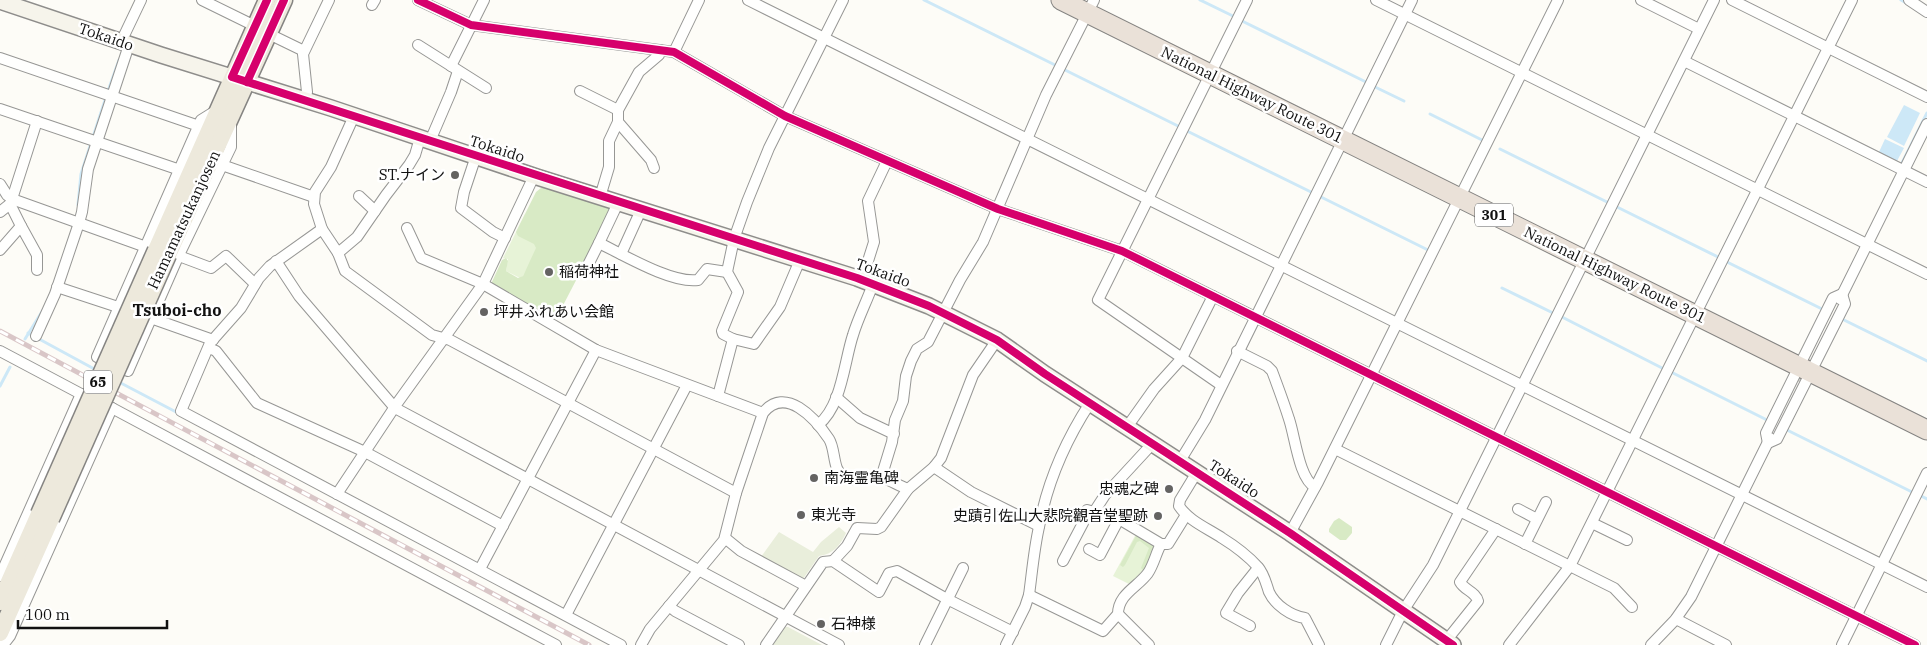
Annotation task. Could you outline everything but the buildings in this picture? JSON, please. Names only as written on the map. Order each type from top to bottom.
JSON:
[{"type":"highway","name":"National Highway Route 301","points":[[1061,0],[1090,6],[1210,74],[1927,430]]},
{"type":"main road","name":"Hamamatsukanjosen","points":[[262,30],[266,0]]},
{"type":"main road","name":"Hamamatsukanjosen","points":[[0,633],[45,517],[239,80],[262,30],[284,0]]},
{"type":"main road","name":"Tokaido","points":[[0,1],[19,4],[125,43],[868,282],[944,312],[997,340],[1290,533],[1450,643]]},
{"type":"main road","name":"Hamamatsukanjosen","points":[[0,602],[45,517]]},
{"type":"street","points":[[36,336],[58,287],[79,222],[83,206],[86,176],[112,96],[125,43],[141,0]]},
{"type":"street","points":[[202,0],[304,51]]},
{"type":"street","points":[[305,100],[307,92],[303,54],[329,0]]},
{"type":"street","points":[[418,0],[471,25],[674,52],[785,116],[998,209],[1122,250],[1915,645]]},
{"type":"street","points":[[338,253],[357,237],[412,162],[450,95],[454,68],[471,25],[484,0]]},
{"type":"street","points":[[674,52],[700,0]]},
{"type":"street","points":[[748,0],[1927,587]]},
{"type":"street","points":[[800,260],[780,307],[754,344],[733,339],[723,334],[722,331],[738,292],[727,272],[734,239],[757,175],[843,0]]},
{"type":"street","points":[[1221,385],[1098,300],[1247,0]]},
{"type":"street","points":[[1376,0],[1927,274]]},
{"type":"street","points":[[1180,461],[1205,420],[1412,0]]},
{"type":"street","points":[[1290,533],[1335,449],[1558,0]]},
{"type":"street","points":[[1641,0],[1699,29]]},
{"type":"street","points":[[1386,645],[1403,611],[1428,574],[1714,0]]},
{"type":"street","points":[[1732,0],[1927,97]]},
{"type":"street","points":[[1509,645],[1570,566],[1852,0]]},
{"type":"street","points":[[1909,0],[1927,12]]},
{"type":"street","points":[[881,478],[894,434],[895,420],[903,401],[906,376],[911,361],[917,349],[928,342],[960,280],[983,242],[1046,95],[1090,6]]},
{"type":"street","points":[[418,44],[486,88]]},
{"type":"street","points":[[600,197],[609,167],[609,141],[618,122],[618,110],[639,72],[659,55],[660,50]]},
{"type":"street","points":[[0,58],[199,126]]},
{"type":"street","points":[[1684,61],[1927,182]]},
{"type":"street","points":[[580,91],[618,110]]},
{"type":"street","points":[[0,109],[180,170]]},
{"type":"street","points":[[199,126],[180,170],[162,252],[151,318],[128,371],[97,357],[119,308],[162,252],[222,165],[231,147],[224,114],[201,120],[199,126]]},
{"type":"street","points":[[354,116],[331,167],[314,197],[314,204],[322,229],[338,253],[345,270],[432,335],[444,338],[736,492]]},
{"type":"street","points":[[0,212],[11,202],[37,121]]},
{"type":"street","points":[[618,122],[651,160],[654,168]]},
{"type":"street","points":[[1651,645],[1676,619],[1691,597],[1927,124]]},
{"type":"street","points":[[476,156],[464,192],[461,208],[493,232],[505,238]]},
{"type":"street","points":[[818,425],[822,422],[836,397],[868,282],[874,242],[868,201],[888,161]]},
{"type":"street","points":[[222,165],[314,197]]},
{"type":"street","points":[[337,494],[483,284],[534,176]]},
{"type":"street","points":[[0,184],[37,255],[37,270]]},
{"type":"street","points":[[358,196],[375,210]]},
{"type":"street","points":[[11,202],[79,222],[211,268],[226,256],[255,284]]},
{"type":"street","points":[[586,268],[618,202]]},
{"type":"street","points":[[621,254],[642,210]]},
{"type":"street","points":[[0,250],[21,226]]},
{"type":"street","points":[[407,228],[421,258],[483,284],[596,350],[762,413]]},
{"type":"street","points":[[322,229],[264,271],[241,308],[211,344],[181,411],[622,645]]},
{"type":"street","points":[[599,243],[661,273],[688,280],[698,280],[707,269],[727,272]]},
{"type":"street","points":[[276,261],[299,296],[395,408],[840,645]]},
{"type":"street","points":[[58,287],[151,318],[211,344],[256,403],[365,452],[503,526]]},
{"type":"street","points":[[1768,443],[1766,433],[1805,370],[1833,298],[1842,294]]},
{"type":"street","points":[[1128,427],[1154,389],[1182,358],[1213,296]]},
{"type":"street","points":[[718,396],[733,339]]},
{"type":"street","points":[[766,645],[823,562],[833,560],[847,546],[857,528],[877,529],[882,527],[908,489],[934,467],[943,452],[973,375],[997,340]]},
{"type":"street","points":[[480,570],[596,350]]},
{"type":"street","points":[[0,351],[81,394],[112,408],[556,645]]},
{"type":"street","points":[[1238,351],[1267,366],[1272,371],[1289,418],[1302,469],[1315,487]]},
{"type":"street","points":[[566,616],[687,385]]},
{"type":"street","points":[[0,576],[81,394]]},
{"type":"street","points":[[836,397],[860,418],[894,434]]},
{"type":"street","points":[[641,645],[650,629],[725,538],[736,492],[762,413],[770,404],[781,401],[805,411],[829,439],[837,470],[840,474],[855,480],[881,478],[908,489]]},
{"type":"street","points":[[1006,645],[1025,606],[1039,526],[1056,469],[1074,428],[1090,403]]},
{"type":"street","points":[[3,645],[10,636],[112,408]]},
{"type":"street","points":[[1094,512],[1105,495],[1153,443]]},
{"type":"street","points":[[1335,449],[1614,588],[1632,607]]},
{"type":"street","points":[[934,467],[971,492],[1039,526]]},
{"type":"street","points":[[1197,472],[1179,506],[1186,515],[1223,538],[1258,568],[1272,597],[1294,616],[1305,618],[1319,645]]},
{"type":"street","points":[[1842,645],[1927,473]]},
{"type":"street","points":[[1525,544],[1546,502]]},
{"type":"street","points":[[1518,509],[1537,519]]},
{"type":"street","points":[[1062,561],[1087,510],[1119,519],[1161,544],[1168,544],[1186,515]]},
{"type":"street","points":[[1089,549],[1100,555],[1119,519]]},
{"type":"street","points":[[1592,522],[1627,540]]},
{"type":"street","points":[[1450,643],[1478,601],[1477,596],[1460,582],[1496,529]]},
{"type":"street","points":[[725,538],[741,551],[806,586]]},
{"type":"street","points":[[1028,595],[1103,631],[1118,614],[1118,608],[1127,592],[1141,582],[1148,572],[1161,544]]},
{"type":"street","points":[[833,560],[879,592],[889,573],[896,571],[1013,632]]},
{"type":"street","points":[[925,645],[963,568]]},
{"type":"street","points":[[1250,626],[1226,613],[1238,593],[1258,568]]},
{"type":"street","points":[[669,606],[739,645]]},
{"type":"street","points":[[1118,614],[1149,645]]},
{"type":"street","points":[[1676,619],[1726,645]]},
{"type":"green space","points":[[548,187],[608,206],[611,213],[557,317],[552,320],[491,284],[502,260],[506,258],[508,261],[506,271],[518,278],[523,276],[536,248],[534,244],[518,236],[516,232],[536,192],[541,188]]},
{"type":"green space","points":[[525,214],[549,226],[523,276],[520,278],[506,271],[508,259],[503,258]]},
{"type":"green space","points":[[1339,518],[1352,527],[1352,533],[1346,540],[1340,540],[1329,532],[1334,521]]},
{"type":"green space","points":[[839,527],[846,533],[841,542],[836,549],[819,556],[803,579],[761,557],[779,532],[813,552],[821,542]]},
{"type":"green space","points":[[1136,534],[1155,545],[1145,570],[1131,585],[1113,576]]},
{"type":"green space","points":[[1137,534],[1155,546],[1151,560],[1144,571],[1141,568],[1149,548],[1140,541],[1137,542],[1125,565],[1123,567],[1120,565]]},
{"type":"green space","points":[[784,627],[788,627],[822,645],[773,645]]},
{"type":"water","points":[[1904,105],[1920,113],[1904,146],[1887,137]]},
{"type":"water","points":[[1885,139],[1904,148],[1897,161],[1879,152]]},
{"type":"waterway","points":[[924,0],[1055,65]]},
{"type":"waterway","points":[[1200,0],[1235,17]]},
{"type":"waterway","points":[[1901,0],[1908,4]]},
{"type":"waterway","points":[[1240,20],[1368,83]]},
{"type":"waterway","points":[[108,91],[119,60]]},
{"type":"waterway","points":[[1065,70],[1180,127]]},
{"type":"waterway","points":[[1373,86],[1404,101]]},
{"type":"waterway","points":[[93,137],[106,97]]},
{"type":"waterway","points":[[1901,165],[1927,113]]},
{"type":"waterway","points":[[1430,114],[1484,141]]},
{"type":"waterway","points":[[1185,130],[1311,192]]},
{"type":"waterway","points":[[78,205],[81,174],[91,143]]},
{"type":"waterway","points":[[1500,149],[1609,203]]},
{"type":"waterway","points":[[1319,196],[1430,251]]},
{"type":"waterway","points":[[1615,206],[1720,258]]},
{"type":"waterway","points":[[1725,261],[1822,309]]},
{"type":"waterway","points":[[1502,288],[1553,313]]},
{"type":"waterway","points":[[25,339],[43,310]]},
{"type":"waterway","points":[[1560,316],[1664,369]]},
{"type":"waterway","points":[[1842,319],[1927,361]]},
{"type":"waterway","points":[[28,333],[98,371]]},
{"type":"waterway","points":[[0,386],[10,367]]},
{"type":"waterway","points":[[1671,372],[1767,420]]},
{"type":"waterway","points":[[117,381],[178,413]]},
{"type":"waterway","points":[[1787,430],[1914,493]]},
{"type":"waterway","points":[[1919,495],[1927,499]]},
{"type":"tunnel","points":[[1799,382],[1811,358]]},
{"type":"railway","points":[[0,331],[589,645]]},
{"type":"cycle path","points":[[267,0],[232,77],[857,278],[929,306],[997,340],[1045,374],[1290,533],[1453,645]]},
{"type":"cycle path","points":[[247,82],[284,0]]},
{"type":"cycle path","points":[[418,0],[471,25],[674,52],[785,116],[998,209],[1122,251],[1915,645]]},
{"type":"place","name":"ST.ナイン","points":[[455,175]]},
{"type":"place","name":"稲荷神社","points":[[549,272]]},
{"type":"place","name":"坪井ふれあい会館","points":[[484,312]]},
{"type":"place","name":"南海霊亀碑","points":[[814,478]]},
{"type":"place","name":"忠魂之碑","points":[[1169,489]]},
{"type":"place","name":"東光寺","points":[[801,515]]},
{"type":"place","name":"史蹟引佐山大悲院觀音堂聖跡","points":[[1158,516]]},
{"type":"place","name":"石神様","points":[[821,624]]},
{"type":"district","name":"Tsuboi-cho","points":[[177,310]]}]
